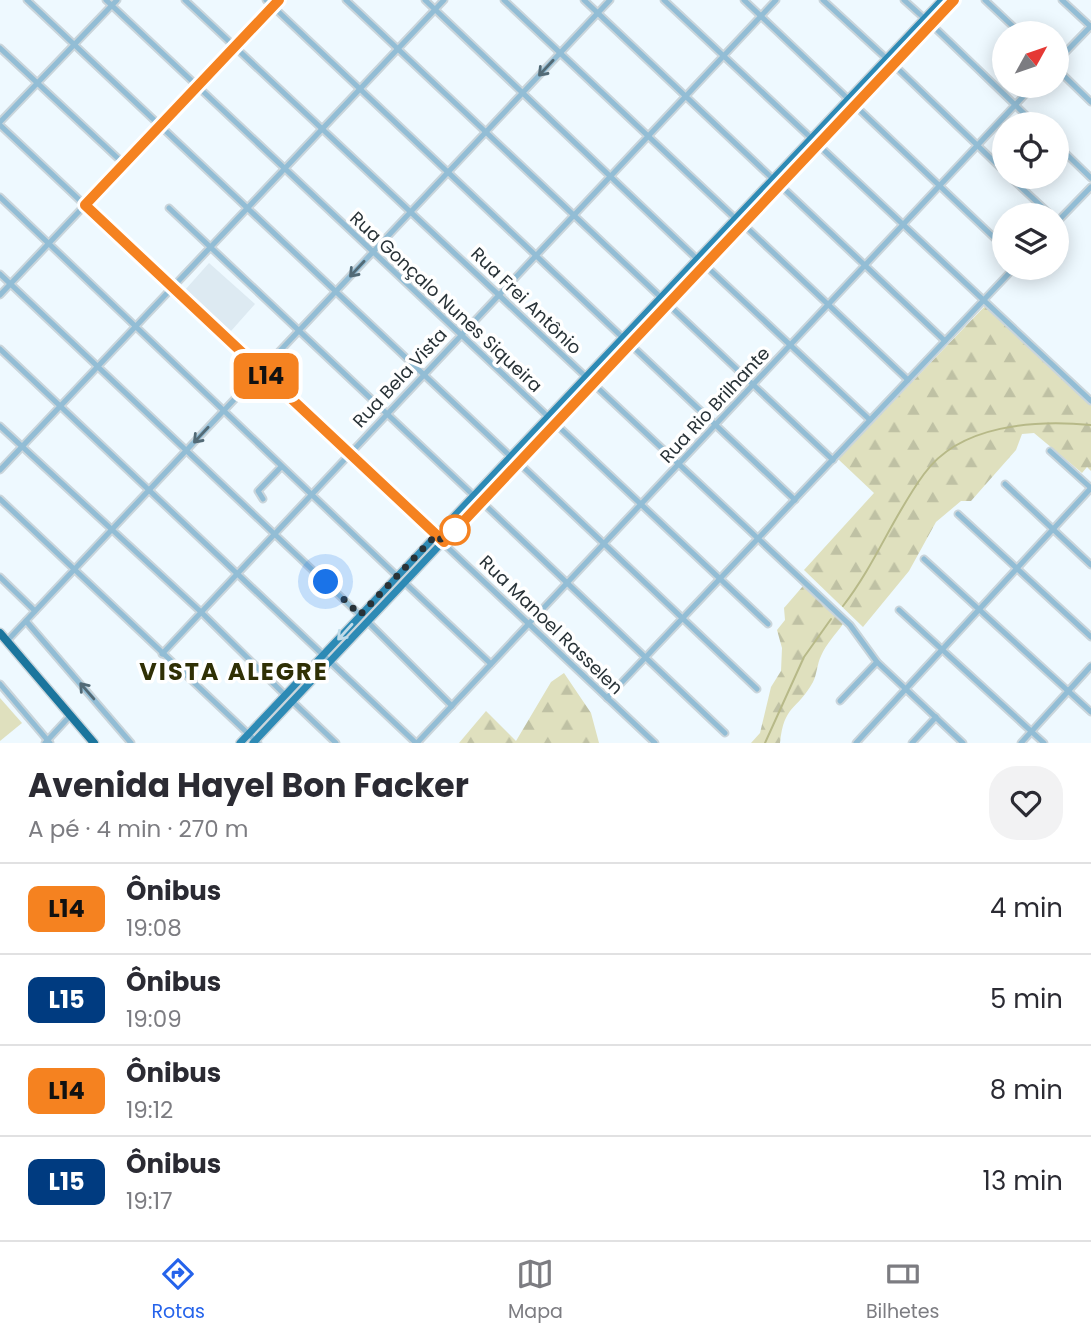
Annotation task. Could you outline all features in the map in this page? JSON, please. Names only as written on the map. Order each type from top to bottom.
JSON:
[{"type":"highway","points":[[0,633],[94,743]]},
{"type":"main road","points":[[852,102],[894,65],[942,0]]},
{"type":"main road","points":[[255,742],[780,185],[887,59],[954,0]]},
{"type":"main road","points":[[240,743],[696,258],[773,179],[815,142]]},
{"type":"street","points":[[27,0],[510,456]]},
{"type":"street","name":"Rua Gonçalo Nunes Siqueira","points":[[106,0],[768,624]]},
{"type":"street","points":[[0,123],[117,0]]},
{"type":"street","name":"Rua Frei Antônio","points":[[185,0],[831,607],[877,662],[963,743]]},
{"type":"street","points":[[266,0],[622,337]]},
{"type":"street","points":[[0,295],[279,0]]},
{"type":"street","points":[[346,0],[833,460]]},
{"type":"street","points":[[425,0],[696,258]]},
{"type":"street","points":[[0,470],[444,0]]},
{"type":"street","points":[[504,0],[736,219]]},
{"type":"street","points":[[584,0],[773,179]]},
{"type":"street","points":[[7,641],[610,0]]},
{"type":"street","points":[[664,0],[1091,401]]},
{"type":"street","points":[[744,0],[992,236]]},
{"type":"street","name":"Rua Bela Vista","points":[[162,654],[498,293],[776,0]]},
{"type":"street","points":[[823,0],[887,59]]},
{"type":"street","points":[[904,0],[1022,112]]},
{"type":"street","points":[[985,0],[1007,21]]},
{"type":"street","points":[[1062,0],[1091,27],[1069,49]]},
{"type":"street","points":[[0,48],[37,86],[124,164]]},
{"type":"street","points":[[894,65],[992,160]]},
{"type":"street","points":[[1069,81],[1091,102]]},
{"type":"street","name":"Rua Rio Brilhante","points":[[416,743],[605,545],[752,384],[1022,98]]},
{"type":"street","name":"Rua Manoel Rasselen","points":[[0,123],[655,743]]},
{"type":"street","points":[[1069,157],[1091,178]]},
{"type":"street","points":[[780,185],[945,341]]},
{"type":"street","points":[[1069,210],[1091,187]]},
{"type":"street","points":[[1023,189],[1038,203]]},
{"type":"street","points":[[0,197],[397,576]]},
{"type":"street","points":[[169,208],[473,495]]},
{"type":"street","points":[[743,224],[908,380]]},
{"type":"street","points":[[705,265],[870,421]]},
{"type":"street","points":[[0,274],[360,615]]},
{"type":"street","points":[[607,698],[1003,280]]},
{"type":"street","points":[[630,344],[795,500]]},
{"type":"street","points":[[0,349],[416,743]]},
{"type":"street","points":[[0,426],[201,612],[285,695]]},
{"type":"street","points":[[856,743],[1091,488],[1050,451]]},
{"type":"street","points":[[519,463],[757,690]]},
{"type":"street","points":[[263,499],[258,491],[281,467]]},
{"type":"street","points":[[1004,484],[1091,565]]},
{"type":"street","points":[[0,499],[255,742]]},
{"type":"street","points":[[482,502],[725,733]]},
{"type":"street","points":[[958,514],[1091,636]]},
{"type":"street","points":[[924,559],[1091,712]]},
{"type":"street","points":[[0,577],[35,611]]},
{"type":"street","points":[[404,582],[491,664]]},
{"type":"street","points":[[899,610],[1044,743]]},
{"type":"street","points":[[26,621],[131,743]]},
{"type":"street","points":[[367,621],[453,706]]},
{"type":"street","points":[[840,701],[877,662]]},
{"type":"street","points":[[1021,743],[1091,666]]},
{"type":"street","points":[[0,684],[48,742],[71,716]]},
{"type":"street","points":[[292,701],[336,743]]},
{"type":"street","points":[[912,743],[936,717]]},
{"type":"shaded area","points":[[209,263],[255,304],[231,331],[185,290]]},
{"type":"green space","points":[[985,306],[1091,405],[1091,471],[1087,467],[1082,473],[1034,433],[1022,434],[1016,450],[971,501],[961,501],[936,522],[909,571],[863,627],[804,570],[874,493],[838,459]]},
{"type":"green space","points":[[803,586],[843,624],[823,652],[813,682],[788,714],[780,743],[751,743],[760,733],[771,687],[781,671],[782,648],[777,630],[785,620],[784,608]]},
{"type":"green space","points":[[564,673],[591,713],[599,743],[459,743],[486,711],[516,741],[551,682]]},
{"type":"green space","points":[[0,698],[22,723],[0,741]]},
{"type":"waterway","points":[[843,606],[865,574],[913,490],[939,457],[978,435],[1000,429],[1023,425],[1091,425]]},
{"type":"waterway","points":[[765,743],[804,657],[831,619]]},
{"type":"bus line","name":"L14","points":[[279,0],[85,205],[444,542],[954,0]]},
{"type":"district","name":"VISTA ALEGRE","points":[[234,672]]},
{"type":"route","points":[[326,582],[360,615],[436,535],[444,542],[455,530]]}]
